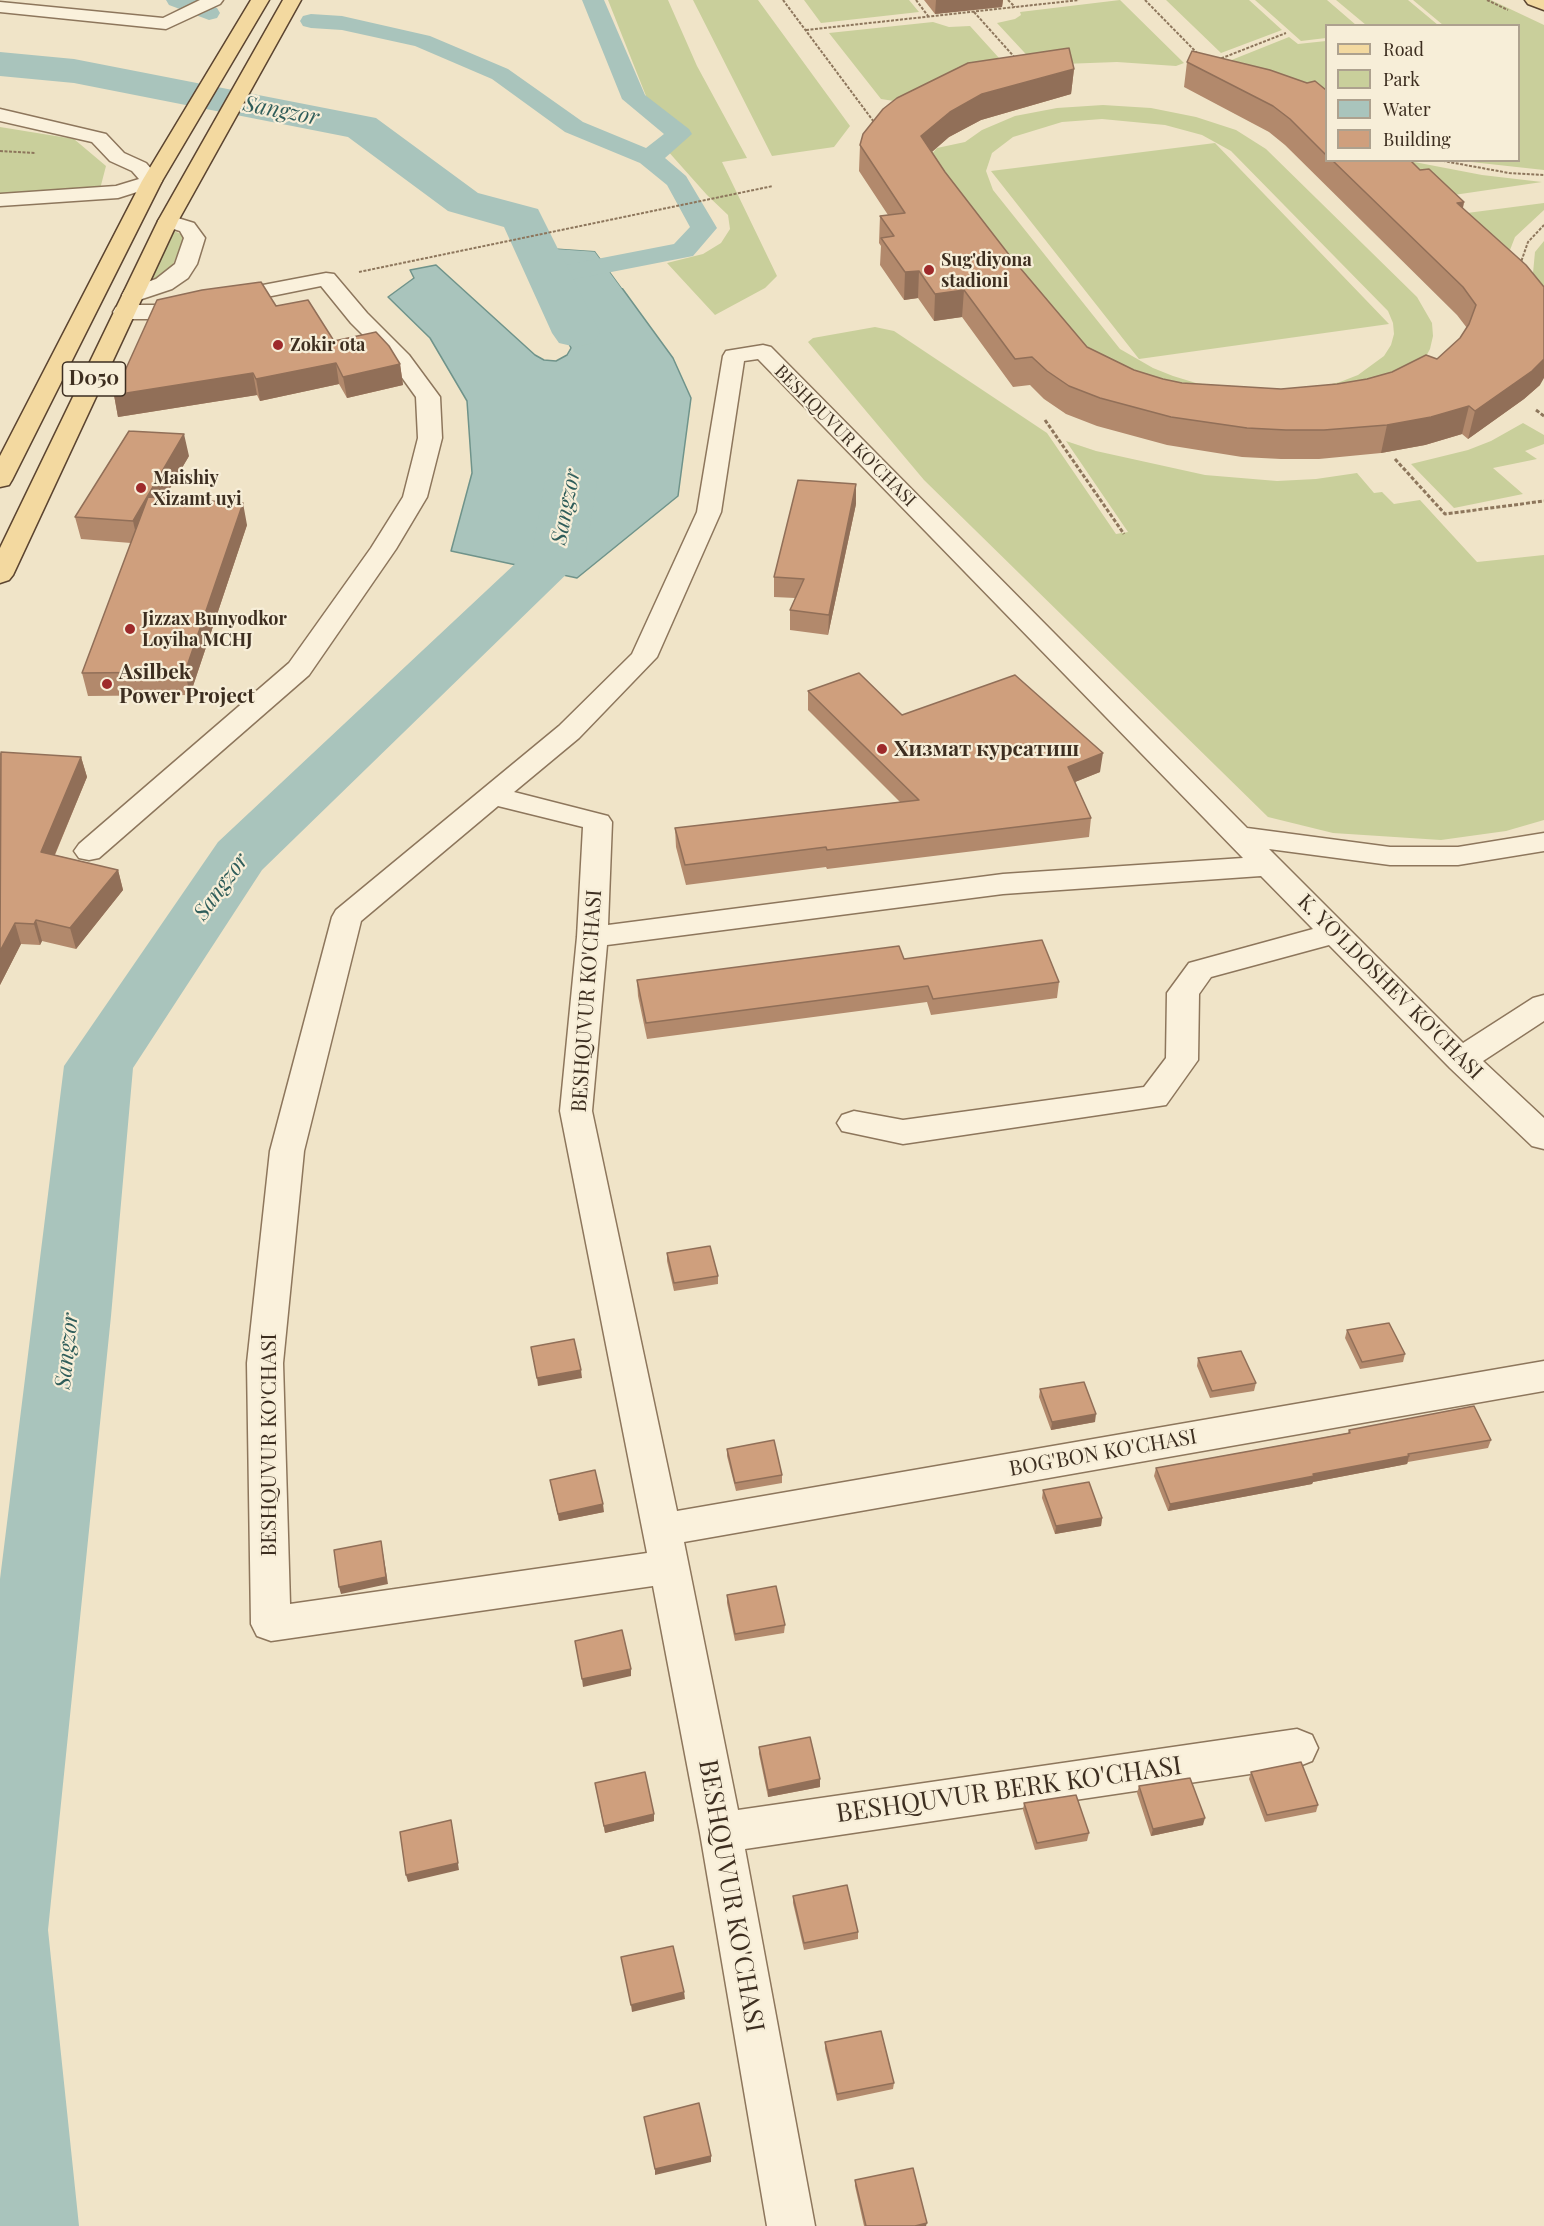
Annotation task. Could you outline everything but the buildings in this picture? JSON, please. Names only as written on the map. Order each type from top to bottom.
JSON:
[{"type":"main road","name":"D050","points":[[0,480],[152,181],[260,0]]},
{"type":"main road","name":"D050","points":[[0,575],[168,221],[292,0]]},
{"type":"main road","points":[[1534,0],[1544,4]]},
{"type":"main road","points":[[26,430],[42,423],[54,422],[63,424],[70,431]]},
{"type":"street","points":[[0,7],[166,24],[214,0]]},
{"type":"street","points":[[0,116],[99,138],[117,158],[139,167],[152,181],[118,192],[0,200]]},
{"type":"street","points":[[128,303],[164,284],[180,273],[186,264],[195,238],[187,226],[168,221]]},
{"type":"street","points":[[89,851],[299,669],[383,549],[415,497],[430,438],[429,397],[400,360],[359,318],[326,279],[158,312],[128,303]]},
{"type":"street","name":"BESHQUVUR KO'CHASI","points":[[670,1567],[271,1624],[265,1364],[287,1151],[347,917],[569,732],[644,657],[709,512],[734,356],[763,352],[1239,836]]},
{"type":"street","name":"BESHQUVUR KO'CHASI","points":[[492,796],[598,822],[592,937],[576,1111],[670,1567],[721,1833],[791,2226]]},
{"type":"street","points":[[1239,836],[1390,856],[1458,856],[1544,842]]},
{"type":"street","name":"K. YO'LDOSHEV KO'CHASI","points":[[1239,836],[1461,1060],[1544,1137]]},
{"type":"street","points":[[592,937],[1003,884],[1268,866]]},
{"type":"street","points":[[854,1123],[903,1132],[1154,1097],[1182,1060],[1184,993],[1200,970],[1335,933]]},
{"type":"street","points":[[1461,1060],[1544,1006]]},
{"type":"street","name":"BOG'BON KO'CHASI","points":[[662,1530],[1544,1377]]},
{"type":"street","name":"BESHQUVUR BERK KO'CHASI","points":[[721,1833],[1297,1748]]},
{"type":"path","points":[[783,0],[874,122]]},
{"type":"path","points":[[916,0],[929,16]]},
{"type":"path","points":[[1008,0],[1015,7]]},
{"type":"path","points":[[806,30],[1079,0]]},
{"type":"path","points":[[1145,0],[1200,56]]},
{"type":"path","points":[[974,12],[1019,62]]},
{"type":"path","points":[[1208,64],[1286,33]]},
{"type":"path","points":[[1449,162],[1509,173],[1544,176]]},
{"type":"path","points":[[326,279],[772,186]]},
{"type":"path","points":[[1517,274],[1528,242],[1544,225]]},
{"type":"path","points":[[1536,410],[1544,416]]},
{"type":"path","points":[[1045,420],[1124,534]]},
{"type":"path","points":[[1395,459],[1445,514],[1544,501]]},
{"type":"green space","points":[[608,0],[668,0],[697,66],[747,158],[722,162],[777,276],[765,288],[715,315],[667,263],[703,254],[721,243],[730,229],[728,215],[666,149],[685,130],[679,122],[648,101]]},
{"type":"green space","points":[[693,0],[758,0],[850,126],[834,147],[772,156]]},
{"type":"green space","points":[[804,0],[909,0],[919,12],[821,23]]},
{"type":"green space","points":[[1120,0],[1184,63],[1176,66],[1117,62],[1036,65],[997,23],[1015,19],[1021,15],[1020,12]]},
{"type":"green space","points":[[1166,0],[1249,0],[1282,30],[1221,53]]},
{"type":"green space","points":[[1255,0],[1327,0],[1355,24],[1325,24],[1325,38],[1301,41]]},
{"type":"green space","points":[[1336,0],[1408,0],[1437,24],[1365,24]]},
{"type":"green space","points":[[1413,0],[1491,0],[1544,25],[1544,170],[1471,162],[1520,162],[1520,24],[1442,24]]},
{"type":"green space","points":[[933,22],[949,27],[970,26],[1009,69],[894,101],[881,99],[829,33]]},
{"type":"green space","points":[[1289,37],[1298,44],[1325,41],[1325,109],[1229,61]]},
{"type":"green space","points":[[1103,105],[1151,108],[1196,117],[1236,130],[1266,149],[1417,297],[1432,323],[1433,336],[1430,349],[1423,362],[1376,392],[1114,391],[929,157],[937,148],[965,142],[982,130],[1015,116],[1057,108]],"holes":[[[1102,119],[1165,125],[1202,135],[1231,151],[1388,311],[1393,323],[1394,334],[1391,345],[1384,356],[1358,375],[1340,382],[1319,387],[1246,391],[1196,383],[1173,376],[1153,368],[1120,349],[993,190],[986,171],[992,153],[1013,137],[1062,122]]]},
{"type":"green space","points":[[0,127],[74,139],[106,166],[100,189],[0,195]]},
{"type":"green space","points":[[1215,143],[1389,324],[1139,359],[991,171]]},
{"type":"green space","points":[[1410,162],[1482,175],[1542,182],[1447,196]]},
{"type":"green space","points":[[1544,203],[1544,210],[1515,237],[1510,250],[1467,213]]},
{"type":"green space","points":[[172,230],[185,236],[169,274],[150,281]]},
{"type":"green space","points":[[1544,241],[1544,298],[1538,291],[1533,273],[1535,252]]},
{"type":"green space","points":[[875,327],[894,331],[1047,433],[1116,534],[1128,532],[1066,441],[1096,451],[1205,475],[1277,481],[1316,479],[1357,473],[1374,493],[1382,492],[1394,504],[1420,500],[1477,562],[1544,555],[1544,820],[1506,831],[1441,840],[1333,833],[1268,817],[924,480],[808,342],[813,338]]},
{"type":"green space","points":[[1523,423],[1544,435],[1544,444],[1525,451],[1537,459],[1493,468],[1523,494],[1454,508],[1411,464],[1468,450],[1491,441]]},
{"type":"water","points":[[547,243],[551,248],[595,251],[673,358],[691,398],[678,496],[577,578],[451,551],[472,473],[467,401],[430,338],[388,297],[414,278],[410,270],[436,265],[535,355],[544,360],[556,361],[567,355],[571,348],[523,248]]},
{"type":"pier","points":[[547,240],[553,245],[597,249],[625,288],[622,288],[595,251],[551,248],[547,243],[520,248],[522,245]]},
{"type":"waterway","points":[[177,0],[209,13]]},
{"type":"waterway","points":[[593,0],[634,99],[680,134],[649,158]]},
{"type":"waterway","points":[[311,21],[342,23],[422,41],[500,74],[574,127],[649,158]]},
{"type":"waterway","name":"Sangzor","points":[[0,64],[74,71],[361,127],[463,202],[522,218],[576,333]]},
{"type":"waterway","points":[[550,276],[683,250],[704,228],[677,181],[649,158]]},
{"type":"waterway","name":"Sangzor","points":[[27,2226],[1,1930],[73,1316],[99,1066],[240,856],[559,552],[571,482]]},
{"type":"place","name":"Sug'diyona stadioni","points":[[929,270]]},
{"type":"place","name":"Zokir ota","points":[[278,345]]},
{"type":"place","name":"Maishiy Xizamt uyi","points":[[141,488]]},
{"type":"place","name":"Jizzax Bunyodkor Loyiha MCHJ","points":[[130,629]]},
{"type":"place","name":"Asilbek Power Project","points":[[107,684]]},
{"type":"place","name":"Хизмат курсатиш","points":[[882,749]]}]
